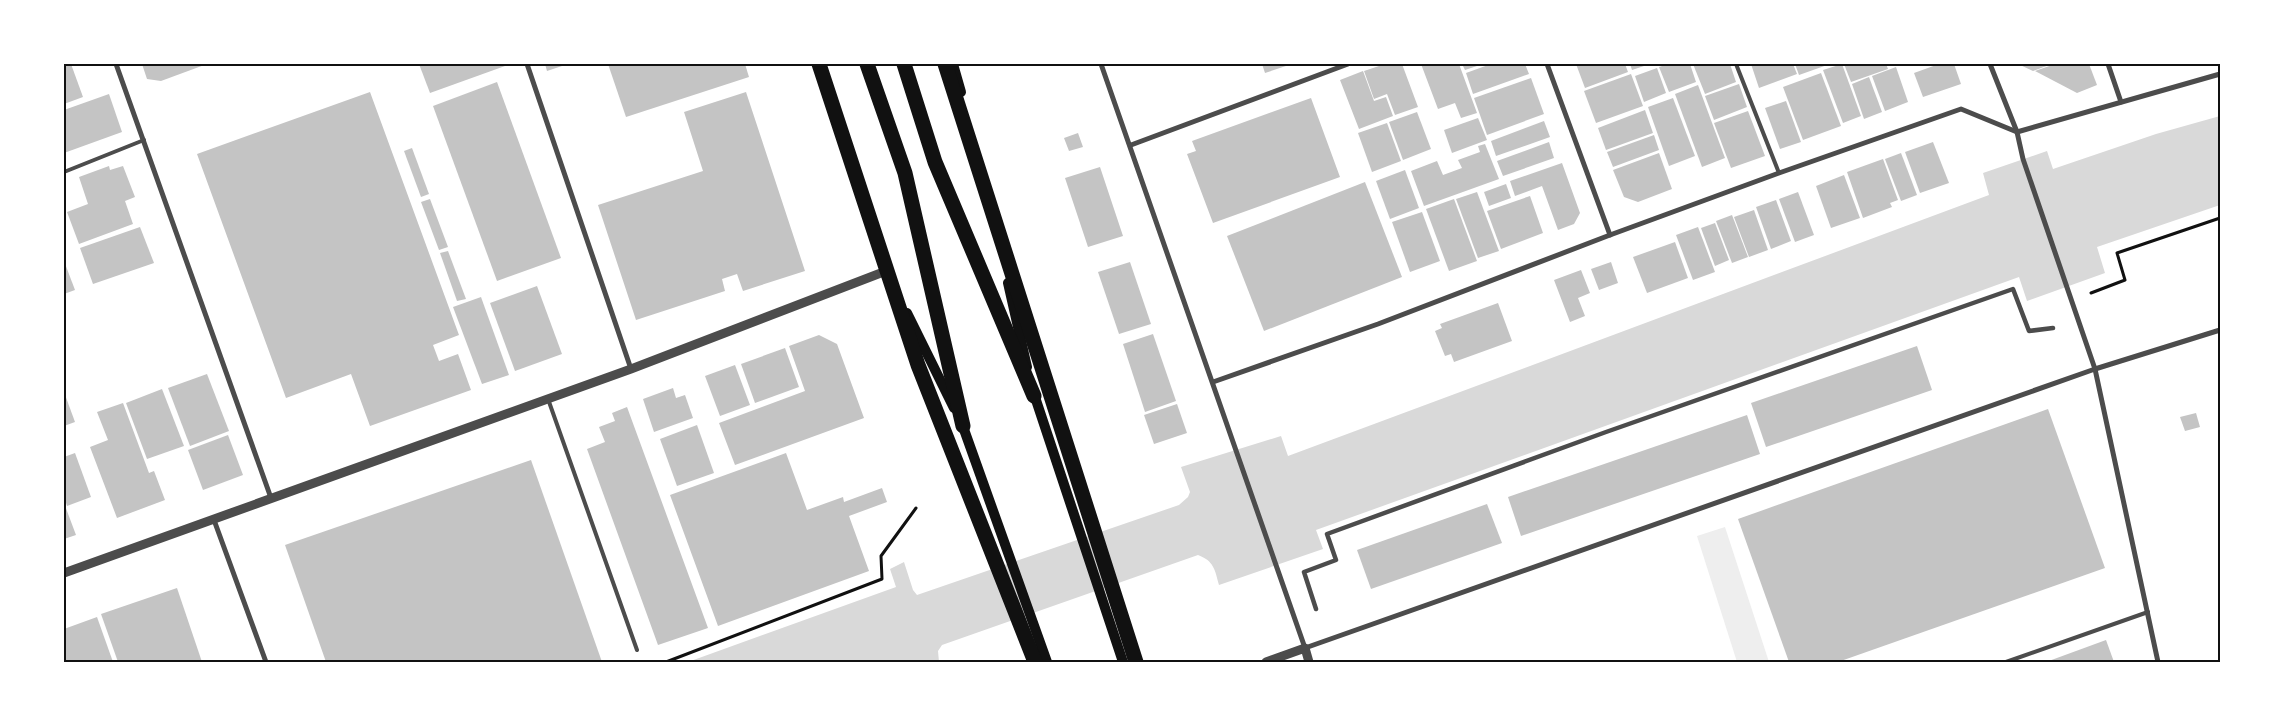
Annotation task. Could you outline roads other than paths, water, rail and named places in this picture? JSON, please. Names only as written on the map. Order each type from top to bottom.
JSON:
[{"type":"highway","points":[[817,64],[918,366],[1035,662]]},
{"type":"highway","points":[[867,64],[905,173],[964,426]]},
{"type":"highway","points":[[904,64],[935,162],[1034,396]]},
{"type":"highway","points":[[945,64],[1136,662]]},
{"type":"main road","points":[[817,64],[886,271],[964,426],[1047,662]]},
{"type":"main road","points":[[953,64],[977,145],[1034,396],[1123,662]]},
{"type":"street","points":[[116,64],[271,498]]},
{"type":"street","points":[[527,64],[631,369]]},
{"type":"street","points":[[1101,64],[1131,145],[1309,662]]},
{"type":"street","points":[[1131,145],[1348,64]]},
{"type":"street","points":[[1547,64],[1610,235]]},
{"type":"street","points":[[1990,64],[2017,132],[2023,159],[2095,369],[2158,662]]},
{"type":"street","points":[[2108,64],[2121,102]]},
{"type":"street","points":[[1213,382],[1378,324],[1610,235],[1779,173],[1961,110],[2017,132],[2220,74]]},
{"type":"street","points":[[64,573],[631,369],[886,271]]},
{"type":"street","points":[[1316,609],[1304,572],[1336,560],[1327,534],[1606,432],[2013,289],[2029,331],[2052,328]]},
{"type":"street","points":[[1266,662],[2095,369],[2220,330]]},
{"type":"street","points":[[214,520],[266,662]]},
{"type":"lane","points":[[1736,64],[1779,173]]},
{"type":"lane","points":[[64,172],[144,140]]},
{"type":"lane","points":[[548,399],[636,650]]},
{"type":"lane","points":[[2006,662],[2148,612]]}]
